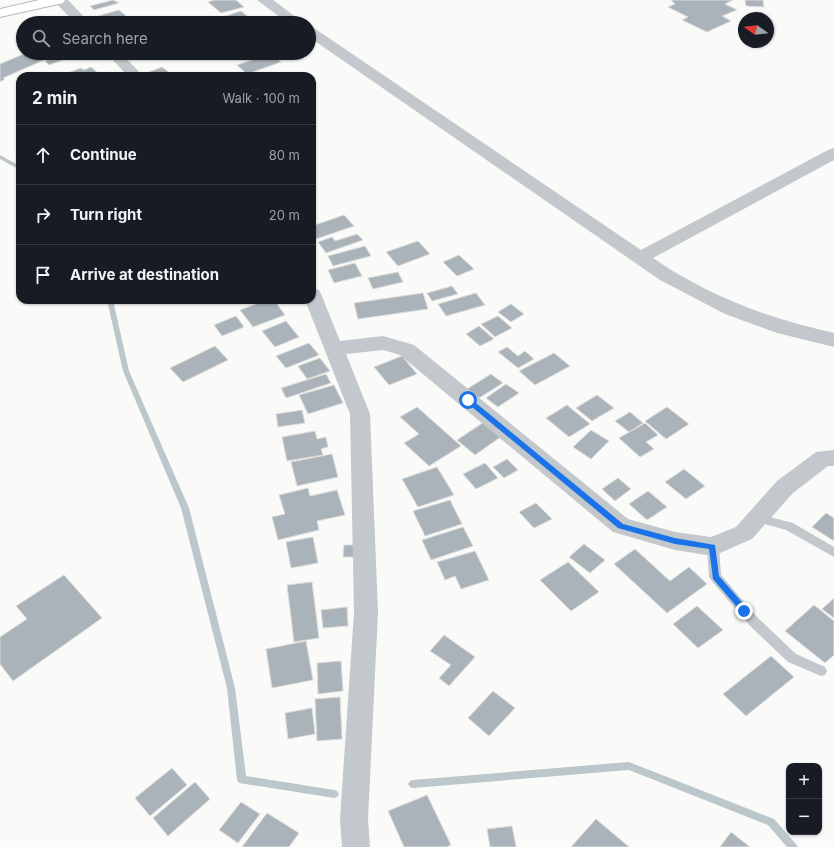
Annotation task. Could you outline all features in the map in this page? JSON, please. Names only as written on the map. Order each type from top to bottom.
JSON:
[{"type":"main road","points":[[0,13],[59,0]]},
{"type":"street","points":[[59,0],[76,16]]},
{"type":"street","points":[[264,0],[288,16]]},
{"type":"street","points":[[316,36],[666,276],[732,310],[784,328],[834,340]]},
{"type":"street","points":[[120,60],[132,72]]},
{"type":"street","points":[[640,258],[834,154]]},
{"type":"street","points":[[316,304],[360,414],[366,612],[354,819],[356,847]]},
{"type":"street","points":[[334,348],[383,343],[407,350],[621,526],[675,541],[713,547],[744,533],[785,487],[824,458],[834,458]]},
{"type":"lane","points":[[758,518],[789,526],[834,552]]},
{"type":"lane","points":[[713,547],[715,577],[754,622],[792,658],[821,671]]},
{"type":"building","points":[[113,0],[119,3],[94,10],[90,6]]},
{"type":"building","points":[[214,0],[236,0],[244,7],[221,13],[208,2]]},
{"type":"building","points":[[671,0],[733,0],[725,4],[737,10],[722,16],[731,21],[707,32],[682,20],[688,17],[668,7],[675,4]]},
{"type":"building","points":[[745,0],[763,0],[764,7],[746,6]]},
{"type":"building","points":[[119,10],[126,16],[98,16]]},
{"type":"building","points":[[241,11],[247,16],[226,16]]},
{"type":"building","points":[[16,57],[16,60],[44,60],[3,78],[5,79],[0,82],[0,64]]},
{"type":"building","points":[[48,60],[63,60],[49,65],[45,61]]},
{"type":"building","points":[[252,60],[278,60],[281,62],[253,72],[245,72],[237,65]]},
{"type":"building","points":[[91,67],[97,72],[70,72],[81,68],[84,70]]},
{"type":"building","points":[[162,67],[169,72],[149,72]]},
{"type":"building","points":[[344,215],[354,226],[316,239],[316,225]]},
{"type":"building","points":[[357,234],[363,240],[326,253],[318,242],[332,237],[335,241]]},
{"type":"building","points":[[418,241],[430,254],[398,266],[386,252]]},
{"type":"building","points":[[365,246],[371,256],[333,266],[328,256]]},
{"type":"building","points":[[459,255],[474,269],[457,276],[443,262]]},
{"type":"building","points":[[355,263],[362,276],[334,283],[328,270]]},
{"type":"building","points":[[398,272],[403,282],[373,289],[368,278]]},
{"type":"building","points":[[452,286],[458,294],[432,301],[427,293]]},
{"type":"building","points":[[423,293],[428,309],[358,319],[354,303]]},
{"type":"building","points":[[476,293],[485,305],[446,316],[438,304]]},
{"type":"building","points":[[256,304],[277,304],[285,315],[253,327],[240,310]]},
{"type":"building","points":[[511,304],[524,314],[511,322],[498,312]]},
{"type":"building","points":[[236,316],[244,327],[222,336],[214,325]]},
{"type":"building","points":[[498,316],[512,328],[495,337],[481,324]]},
{"type":"building","points":[[286,321],[299,337],[275,347],[262,331]]},
{"type":"building","points":[[479,326],[494,339],[480,346],[466,334]]},
{"type":"building","points":[[309,343],[319,355],[286,368],[276,356]]},
{"type":"building","points":[[215,346],[228,360],[183,382],[170,368]]},
{"type":"building","points":[[507,347],[518,356],[525,351],[534,359],[518,368],[498,352]]},
{"type":"building","points":[[554,353],[570,366],[535,385],[519,371]]},
{"type":"building","points":[[402,356],[417,374],[389,385],[374,367]]},
{"type":"building","points":[[320,358],[330,371],[307,379],[298,366]]},
{"type":"building","points":[[326,374],[331,383],[286,398],[281,388]]},
{"type":"building","points":[[491,374],[503,383],[479,398],[467,389]]},
{"type":"building","points":[[506,384],[519,393],[498,407],[486,398]]},
{"type":"building","points":[[334,385],[343,403],[308,414],[299,395]]},
{"type":"building","points":[[597,395],[614,408],[592,421],[576,408]]},
{"type":"building","points":[[567,405],[590,424],[569,437],[546,418]]},
{"type":"building","points":[[417,407],[461,446],[429,466],[404,443],[419,434],[400,417]]},
{"type":"building","points":[[667,407],[689,424],[666,439],[645,421]]},
{"type":"building","points":[[302,410],[305,423],[278,427],[276,414]]},
{"type":"building","points":[[630,412],[643,423],[629,432],[615,421]]},
{"type":"building","points":[[484,422],[502,436],[475,455],[457,440]]},
{"type":"building","points":[[645,423],[658,435],[646,442],[654,449],[640,457],[619,438]]},
{"type":"building","points":[[591,430],[609,441],[591,459],[573,447]]},
{"type":"building","points":[[315,431],[317,439],[326,437],[328,447],[321,449],[323,455],[287,461],[282,437]]},
{"type":"building","points":[[332,454],[338,477],[297,486],[291,462]]},
{"type":"building","points":[[507,459],[518,470],[504,478],[493,467]]},
{"type":"building","points":[[485,463],[498,478],[476,489],[463,474]]},
{"type":"building","points":[[437,467],[454,495],[418,507],[402,479]]},
{"type":"building","points":[[684,469],[705,486],[686,499],[665,482]]},
{"type":"building","points":[[618,478],[631,489],[615,501],[602,489]]},
{"type":"building","points":[[308,488],[310,496],[337,490],[345,515],[317,521],[319,530],[278,540],[272,517],[285,514],[279,495]]},
{"type":"building","points":[[648,491],[667,507],[647,520],[629,504]]},
{"type":"building","points":[[450,500],[462,524],[425,536],[413,511]]},
{"type":"building","points":[[536,503],[552,519],[534,528],[519,512]]},
{"type":"building","points":[[826,513],[834,518],[834,541],[812,527]]},
{"type":"building","points":[[463,527],[473,546],[431,560],[422,540]]},
{"type":"building","points":[[313,537],[318,563],[291,568],[286,542]]},
{"type":"building","points":[[584,544],[605,560],[590,573],[569,557]]},
{"type":"building","points":[[344,545],[357,545],[357,557],[343,557]]},
{"type":"building","points":[[635,549],[670,581],[689,567],[707,584],[667,613],[614,564]]},
{"type":"building","points":[[475,551],[489,580],[461,589],[455,576],[445,580],[437,562]]},
{"type":"building","points":[[568,562],[599,592],[571,611],[540,580]]},
{"type":"building","points":[[64,575],[102,618],[13,681],[0,664],[0,637],[27,619],[16,606]]},
{"type":"building","points":[[312,582],[319,638],[294,642],[287,585]]},
{"type":"building","points":[[834,598],[834,618],[822,609]]},
{"type":"building","points":[[814,605],[834,621],[834,655],[825,663],[785,631]]},
{"type":"building","points":[[697,606],[723,630],[698,648],[673,624]]},
{"type":"building","points":[[347,607],[348,626],[323,628],[321,610]]},
{"type":"building","points":[[444,635],[475,657],[449,686],[439,678],[451,665],[430,651]]},
{"type":"building","points":[[306,641],[313,680],[272,688],[266,649]]},
{"type":"building","points":[[771,656],[794,677],[746,716],[723,694]]},
{"type":"building","points":[[341,661],[343,691],[318,694],[317,663]]},
{"type":"building","points":[[493,691],[515,708],[489,736],[468,718]]},
{"type":"building","points":[[340,697],[342,739],[317,741],[315,699]]},
{"type":"building","points":[[312,708],[315,734],[288,739],[285,713]]},
{"type":"building","points":[[172,768],[187,785],[150,816],[135,798]]},
{"type":"building","points":[[195,782],[210,799],[168,836],[153,818]]},
{"type":"building","points":[[427,795],[451,845],[446,847],[404,847],[388,811]]},
{"type":"building","points":[[241,802],[260,814],[238,843],[219,830]]},
{"type":"building","points":[[267,813],[299,833],[289,847],[242,847]]},
{"type":"building","points":[[596,819],[629,847],[571,847]]},
{"type":"building","points":[[512,826],[516,847],[490,847],[487,829]]},
{"type":"building","points":[[731,832],[750,847],[720,847]]},
{"type":"waterway","points":[[0,157],[16,166]]},
{"type":"waterway","points":[[111,304],[126,371],[185,508],[231,688],[242,780],[334,794]]},
{"type":"waterway","points":[[413,784],[629,766],[771,822],[793,847]]},
{"type":"route","points":[[468,400],[621,526],[675,541],[713,547],[715,577],[744,611]]}]
